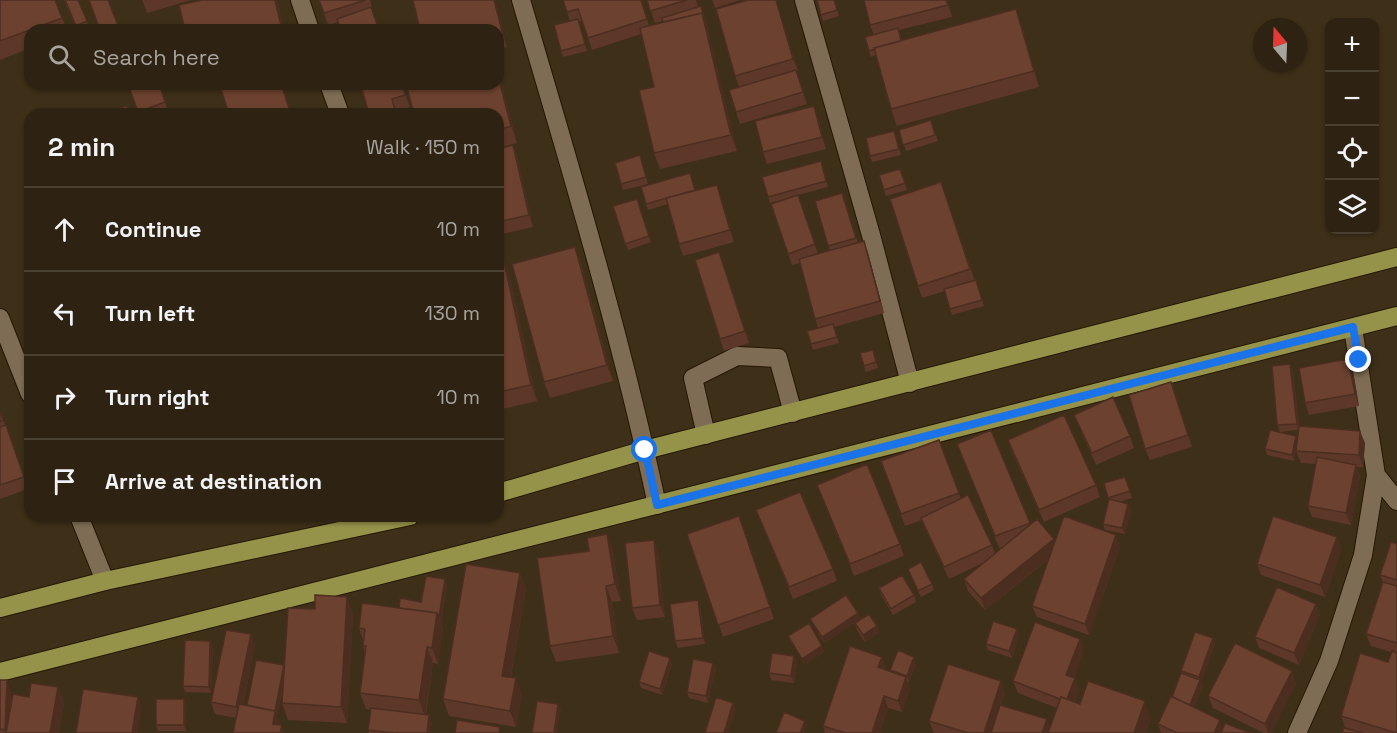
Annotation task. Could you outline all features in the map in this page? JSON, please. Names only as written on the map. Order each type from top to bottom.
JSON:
[{"type":"main road","points":[[504,492],[645,450],[1397,257]]},
{"type":"main road","points":[[0,672],[1397,316]]},
{"type":"main road","points":[[0,608],[105,581],[382,522]]},
{"type":"street","points":[[300,0],[308,24]]},
{"type":"street","points":[[521,0],[592,241],[657,505]]},
{"type":"street","points":[[804,0],[871,235],[910,383]]},
{"type":"street","points":[[331,90],[338,108]]},
{"type":"street","points":[[0,318],[24,379]]},
{"type":"street","points":[[1297,733],[1329,661],[1363,555],[1376,475],[1353,327]]},
{"type":"street","points":[[706,435],[693,378],[737,356],[778,358],[793,413]]},
{"type":"street","points":[[1376,475],[1397,501]]},
{"type":"street","points":[[81,522],[105,581]]},
{"type":"building","points":[[0,0],[55,0],[62,18],[46,24],[24,24],[24,32],[0,41]]},
{"type":"building","points":[[65,0],[78,0],[87,21],[75,24]]},
{"type":"building","points":[[89,0],[108,0],[117,24],[98,24]]},
{"type":"building","points":[[202,0],[275,0],[281,24],[184,24],[179,5]]},
{"type":"building","points":[[319,0],[366,0],[324,13]]},
{"type":"building","points":[[413,0],[494,0],[500,24],[419,24]]},
{"type":"building","points":[[563,0],[641,0],[647,19],[588,38],[578,9],[567,12]]},
{"type":"building","points":[[647,0],[687,0],[650,11]]},
{"type":"building","points":[[748,0],[776,0],[793,59],[735,76],[716,9]]},
{"type":"building","points":[[817,0],[834,0],[837,10],[821,15]]},
{"type":"building","points":[[864,0],[946,0],[948,5],[870,25]]},
{"type":"building","points":[[701,6],[705,19],[702,13],[663,22],[662,18]]},
{"type":"building","points":[[371,7],[377,24],[339,24],[337,19]]},
{"type":"building","points":[[1016,9],[1034,71],[891,109],[874,48]]},
{"type":"building","points":[[702,13],[731,135],[654,153],[639,90],[654,87],[640,28]]},
{"type":"building","points":[[578,19],[585,44],[561,51],[554,25]]},
{"type":"building","points":[[898,28],[901,41],[869,51],[865,37]]},
{"type":"building","points":[[796,70],[803,92],[736,112],[729,90]]},
{"type":"building","points":[[130,90],[161,90],[165,102],[149,108],[137,108]]},
{"type":"building","points":[[221,90],[283,90],[289,108],[227,108]]},
{"type":"building","points":[[362,90],[404,90],[405,95],[392,99],[394,108],[367,108]]},
{"type":"building","points":[[408,90],[502,90],[511,126],[504,128],[504,108],[412,108]]},
{"type":"building","points":[[814,106],[822,137],[763,152],[755,121]]},
{"type":"building","points":[[931,120],[935,135],[903,145],[899,130]]},
{"type":"building","points":[[894,131],[899,149],[870,156],[866,138]]},
{"type":"building","points":[[513,145],[529,215],[504,221],[504,147]]},
{"type":"building","points":[[640,155],[646,177],[621,184],[615,163]]},
{"type":"building","points":[[821,161],[826,181],[768,197],[762,177]]},
{"type":"building","points":[[900,169],[905,183],[884,190],[879,175]]},
{"type":"building","points":[[690,173],[695,190],[646,204],[641,187]]},
{"type":"building","points":[[941,182],[970,269],[918,286],[890,199]]},
{"type":"building","points":[[717,185],[730,230],[679,244],[666,198]]},
{"type":"building","points":[[842,193],[856,238],[828,246],[815,201]]},
{"type":"building","points":[[798,195],[815,244],[788,254],[771,204]]},
{"type":"building","points":[[637,199],[649,236],[625,244],[613,206]]},
{"type":"building","points":[[864,241],[880,301],[815,319],[799,259]]},
{"type":"building","points":[[575,247],[607,365],[544,382],[512,264]]},
{"type":"building","points":[[719,252],[745,331],[720,339],[695,260]]},
{"type":"building","points":[[504,262],[531,385],[504,391]]},
{"type":"building","points":[[976,280],[982,300],[950,309],[944,289]]},
{"type":"building","points":[[833,324],[837,337],[811,344],[807,331]]},
{"type":"building","points":[[873,350],[876,362],[864,366],[860,353]]},
{"type":"building","points":[[1348,359],[1355,394],[1305,403],[1299,368]]},
{"type":"building","points":[[1290,364],[1297,424],[1277,425],[1272,366]]},
{"type":"building","points":[[1171,382],[1188,435],[1145,449],[1129,395]]},
{"type":"building","points":[[1113,397],[1130,436],[1092,453],[1074,415]]},
{"type":"building","points":[[1064,415],[1096,485],[1039,510],[1008,440]]},
{"type":"building","points":[[6,425],[24,477],[0,485],[0,427]]},
{"type":"building","points":[[1299,426],[1360,431],[1359,455],[1296,451]]},
{"type":"building","points":[[991,430],[1030,523],[995,536],[957,444]]},
{"type":"building","points":[[1270,430],[1296,436],[1292,455],[1265,449]]},
{"type":"building","points":[[939,440],[959,493],[901,514],[881,461]]},
{"type":"building","points":[[1317,457],[1356,465],[1346,513],[1308,506]]},
{"type":"building","points":[[867,464],[900,544],[850,564],[817,485]]},
{"type":"building","points":[[1125,477],[1130,491],[1108,498],[1104,483]]},
{"type":"building","points":[[800,492],[833,569],[789,587],[756,510]]},
{"type":"building","points":[[968,495],[992,545],[944,567],[921,518]]},
{"type":"building","points":[[1109,499],[1128,504],[1122,528],[1103,524]]},
{"type":"building","points":[[739,516],[770,607],[718,625],[687,534]]},
{"type":"building","points":[[1064,516],[1116,535],[1085,624],[1032,606]]},
{"type":"building","points":[[1273,516],[1337,537],[1320,585],[1257,564]]},
{"type":"building","points":[[1037,519],[1054,539],[981,598],[964,579]]},
{"type":"building","points":[[607,534],[615,584],[606,586],[613,636],[550,646],[537,558],[589,551],[587,538]]},
{"type":"building","points":[[654,540],[660,605],[632,608],[625,543]]},
{"type":"building","points":[[1391,542],[1397,544],[1397,580],[1380,575]]},
{"type":"building","points":[[921,562],[932,584],[918,591],[908,569]]},
{"type":"building","points":[[466,564],[520,573],[502,676],[516,678],[510,711],[443,699]]},
{"type":"building","points":[[902,575],[914,595],[891,609],[879,588]]},
{"type":"building","points":[[426,576],[445,579],[439,617],[437,613],[399,608],[400,598],[421,602]]},
{"type":"building","points":[[1383,582],[1397,586],[1397,643],[1366,634]]},
{"type":"building","points":[[1277,587],[1316,604],[1294,653],[1255,637]]},
{"type":"building","points":[[315,595],[347,597],[341,707],[282,703],[288,608],[315,609]]},
{"type":"building","points":[[846,595],[858,613],[822,637],[810,619]]},
{"type":"building","points":[[698,600],[703,638],[675,641],[670,604]]},
{"type":"building","points":[[362,603],[437,613],[432,648],[427,647],[419,700],[360,693],[366,646],[363,646],[365,629],[359,628]]},
{"type":"building","points":[[869,614],[877,626],[863,635],[855,623]]},
{"type":"building","points":[[993,621],[1017,629],[1009,651],[986,644]]},
{"type":"building","points":[[1035,622],[1080,639],[1066,675],[1075,678],[1067,699],[1061,697],[1060,699],[1013,681]]},
{"type":"building","points":[[809,623],[822,646],[802,659],[788,636]]},
{"type":"building","points":[[226,630],[251,634],[236,707],[211,702]]},
{"type":"building","points":[[1195,632],[1213,638],[1199,677],[1181,671]]},
{"type":"building","points":[[185,640],[210,641],[209,687],[183,686]]},
{"type":"building","points":[[1235,643],[1292,671],[1265,724],[1208,696]]},
{"type":"building","points":[[850,646],[882,657],[878,667],[906,677],[898,701],[884,696],[872,733],[845,733],[823,726]]},
{"type":"building","points":[[898,650],[914,657],[907,676],[890,670]]},
{"type":"building","points":[[649,651],[670,658],[660,689],[639,682]]},
{"type":"building","points":[[1392,651],[1397,653],[1397,733],[1341,716],[1360,653],[1388,662]]},
{"type":"building","points":[[772,653],[794,656],[791,676],[769,673]]},
{"type":"building","points":[[693,659],[713,663],[706,696],[687,692]]},
{"type":"building","points":[[256,660],[284,665],[275,711],[247,705]]},
{"type":"building","points":[[948,664],[1001,681],[984,733],[968,733],[929,721]]},
{"type":"building","points":[[1181,673],[1200,680],[1190,705],[1172,697]]},
{"type":"building","points":[[0,680],[7,680],[5,730],[0,729]]},
{"type":"building","points":[[1088,681],[1145,701],[1134,733],[1048,733],[1061,697],[1080,704]]},
{"type":"building","points":[[31,683],[58,687],[50,733],[6,733],[13,694],[29,697]]},
{"type":"building","points":[[83,689],[138,697],[132,733],[76,733]]},
{"type":"building","points":[[1171,696],[1220,720],[1214,733],[1177,733],[1158,724]]},
{"type":"building","points":[[716,697],[733,703],[724,733],[705,733]]},
{"type":"building","points":[[156,699],[184,699],[184,725],[156,725]]},
{"type":"building","points":[[537,701],[558,704],[554,733],[532,733]]},
{"type":"building","points":[[239,704],[275,711],[273,724],[282,725],[280,733],[233,733]]},
{"type":"building","points":[[1000,705],[1047,719],[1042,733],[991,733]]},
{"type":"building","points":[[371,708],[429,715],[427,733],[368,730]]},
{"type":"building","points":[[784,712],[805,721],[800,733],[776,733]]},
{"type":"building","points":[[457,720],[500,727],[499,733],[455,733]]},
{"type":"building","points":[[1225,723],[1250,733],[1221,733]]},
{"type":"building","points":[[1344,728],[1363,733],[1342,733]]},
{"type":"route","points":[[645,450],[657,505],[1353,327],[1359,360]]}]
